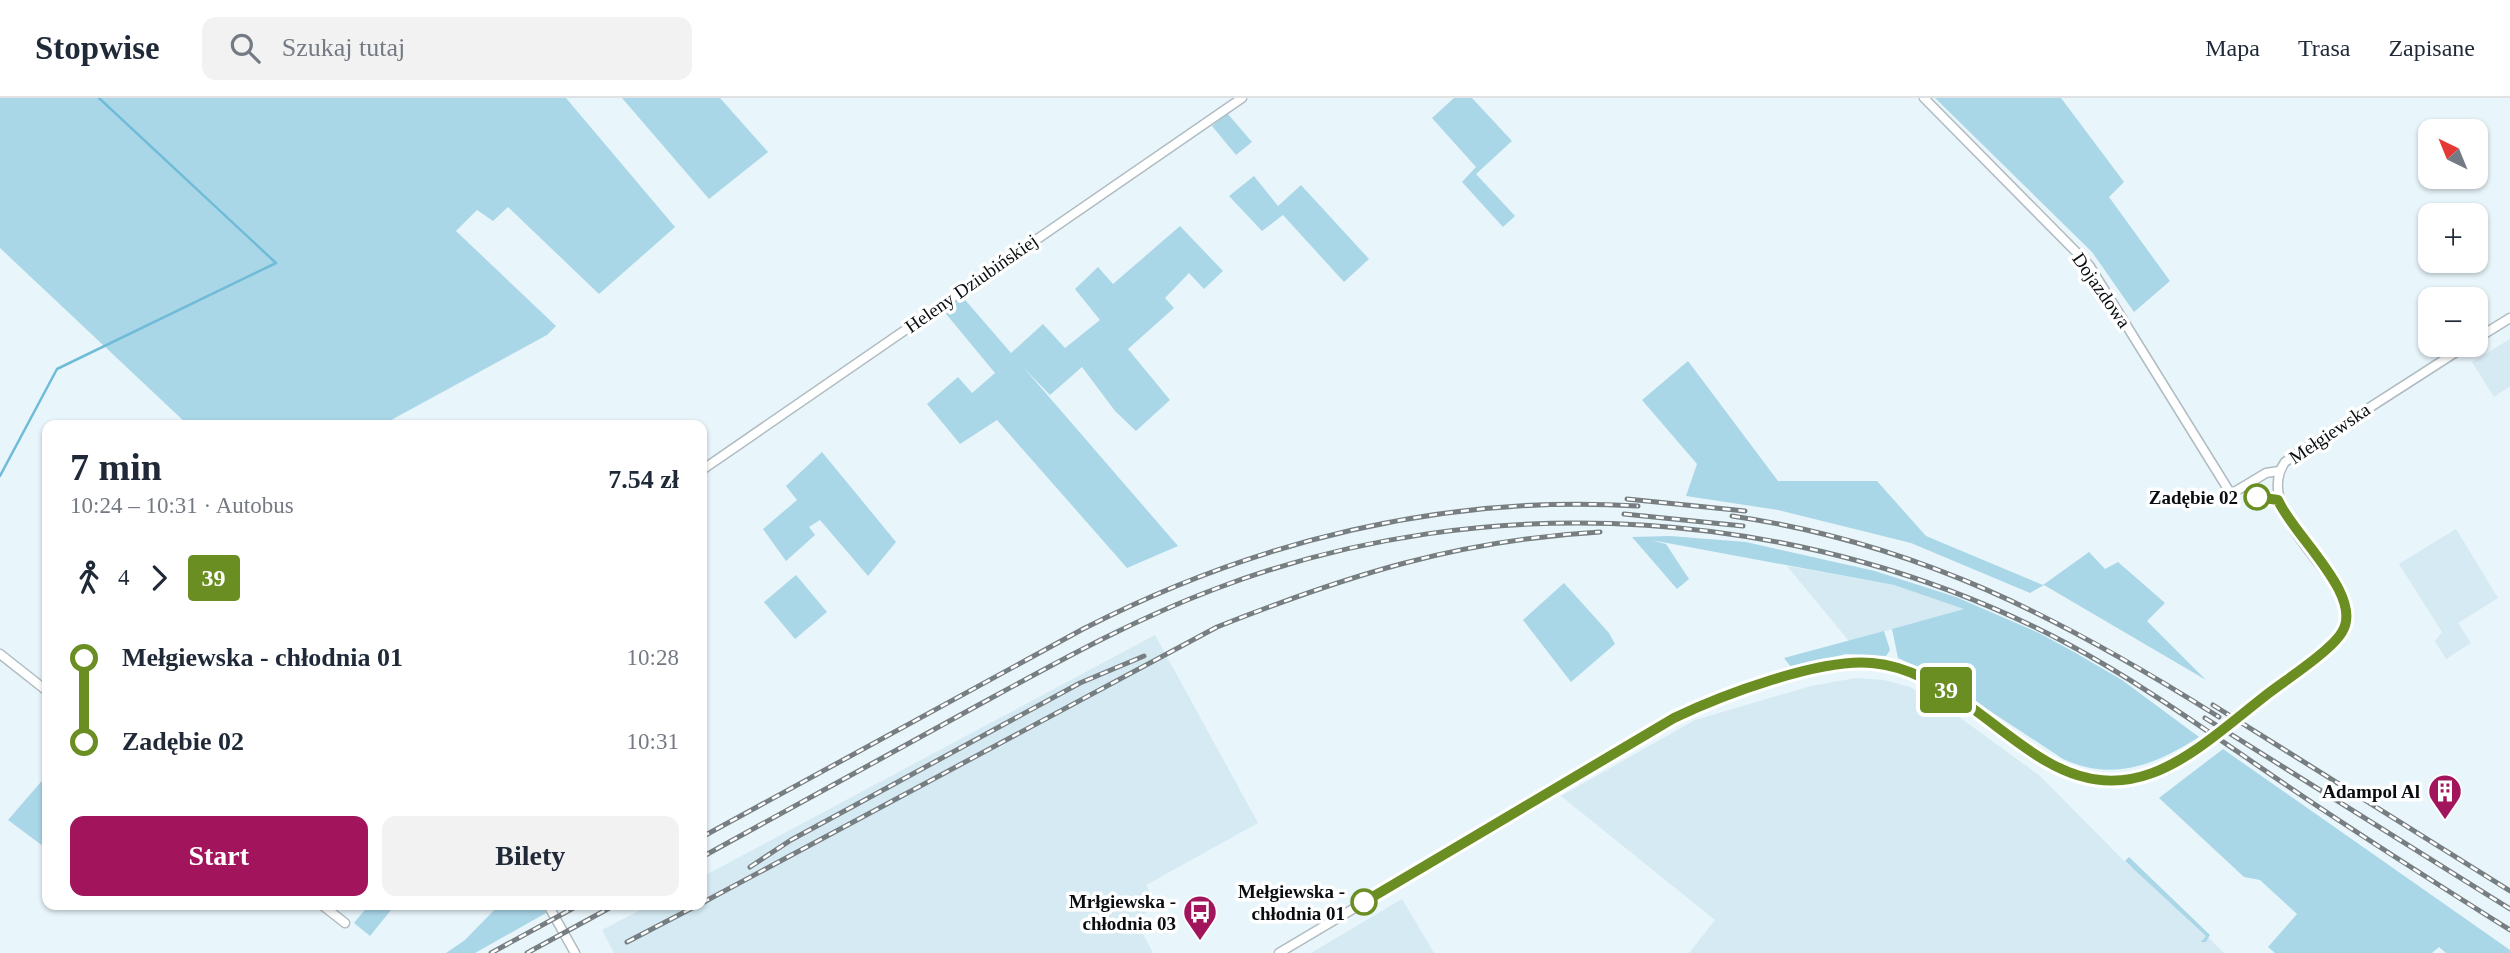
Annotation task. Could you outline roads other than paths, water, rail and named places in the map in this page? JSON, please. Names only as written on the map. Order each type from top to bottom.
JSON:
[{"type":"street","name":"Heleny Dziubińskiej","points":[[707,467],[1242,98]]},
{"type":"street","name":"Dojazdowa","points":[[1924,98],[2089,265],[2231,494],[2249,484]]},
{"type":"street","points":[[2488,332],[2510,318]]},
{"type":"street","name":"Mełgiewska","points":[[2278,500],[2279,471],[2293,454],[2448,357]]},
{"type":"street","points":[[1279,953],[1674,718],[1716,700],[1825,667],[1874,663],[1922,677],[1961,700],[2033,753],[2075,774],[2124,781],[2158,773],[2184,758],[2285,681],[2336,640],[2345,626],[2348,610],[2343,596],[2278,500],[2257,497],[2249,484],[2266,474],[2279,471]]},
{"type":"street","points":[[0,654],[42,687]]},
{"type":"street","points":[[328,910],[345,923]]},
{"type":"street","points":[[551,910],[575,953]]},
{"type":"waterway","points":[[0,476],[57,369],[276,263],[99,98]]},
{"type":"railway","points":[[1627,499],[1745,511]]},
{"type":"railway","points":[[707,834],[1083,629],[1148,598],[1215,571],[1283,548],[1352,530],[1423,516],[1566,504],[1638,506]]},
{"type":"railway","points":[[1624,514],[1743,526]]},
{"type":"railway","points":[[1732,516],[1800,528],[1865,545],[1987,590],[2103,648],[2219,717]]},
{"type":"railway","points":[[707,854],[1062,660],[1152,615],[1215,589],[1320,556],[1427,534],[1536,524],[1646,525],[1755,538],[1862,562],[1966,597],[2066,643],[2153,694],[2346,825],[2510,930]]},
{"type":"railway","points":[[707,900],[1217,627],[1312,591],[1405,563],[1499,543],[1600,532]]},
{"type":"railway","points":[[750,867],[791,840],[1080,683],[1144,656]]},
{"type":"railway","points":[[2213,705],[2510,891]]},
{"type":"railway","points":[[2205,718],[2510,909]]},
{"type":"railway","points":[[491,953],[570,910]]},
{"type":"railway","points":[[527,953],[606,910]]},
{"type":"railway","points":[[627,942],[688,910]]},
{"type":"place","name":"Zadębie 02","points":[[2257,497]]},
{"type":"place","name":"Adampol Al","points":[[2445,821]]},
{"type":"place","name":"Mełgiewska - chłodnia 01","points":[[1364,902]]},
{"type":"place","name":"Mrłgiewska - chłodnia 03","points":[[1200,942]]}]
